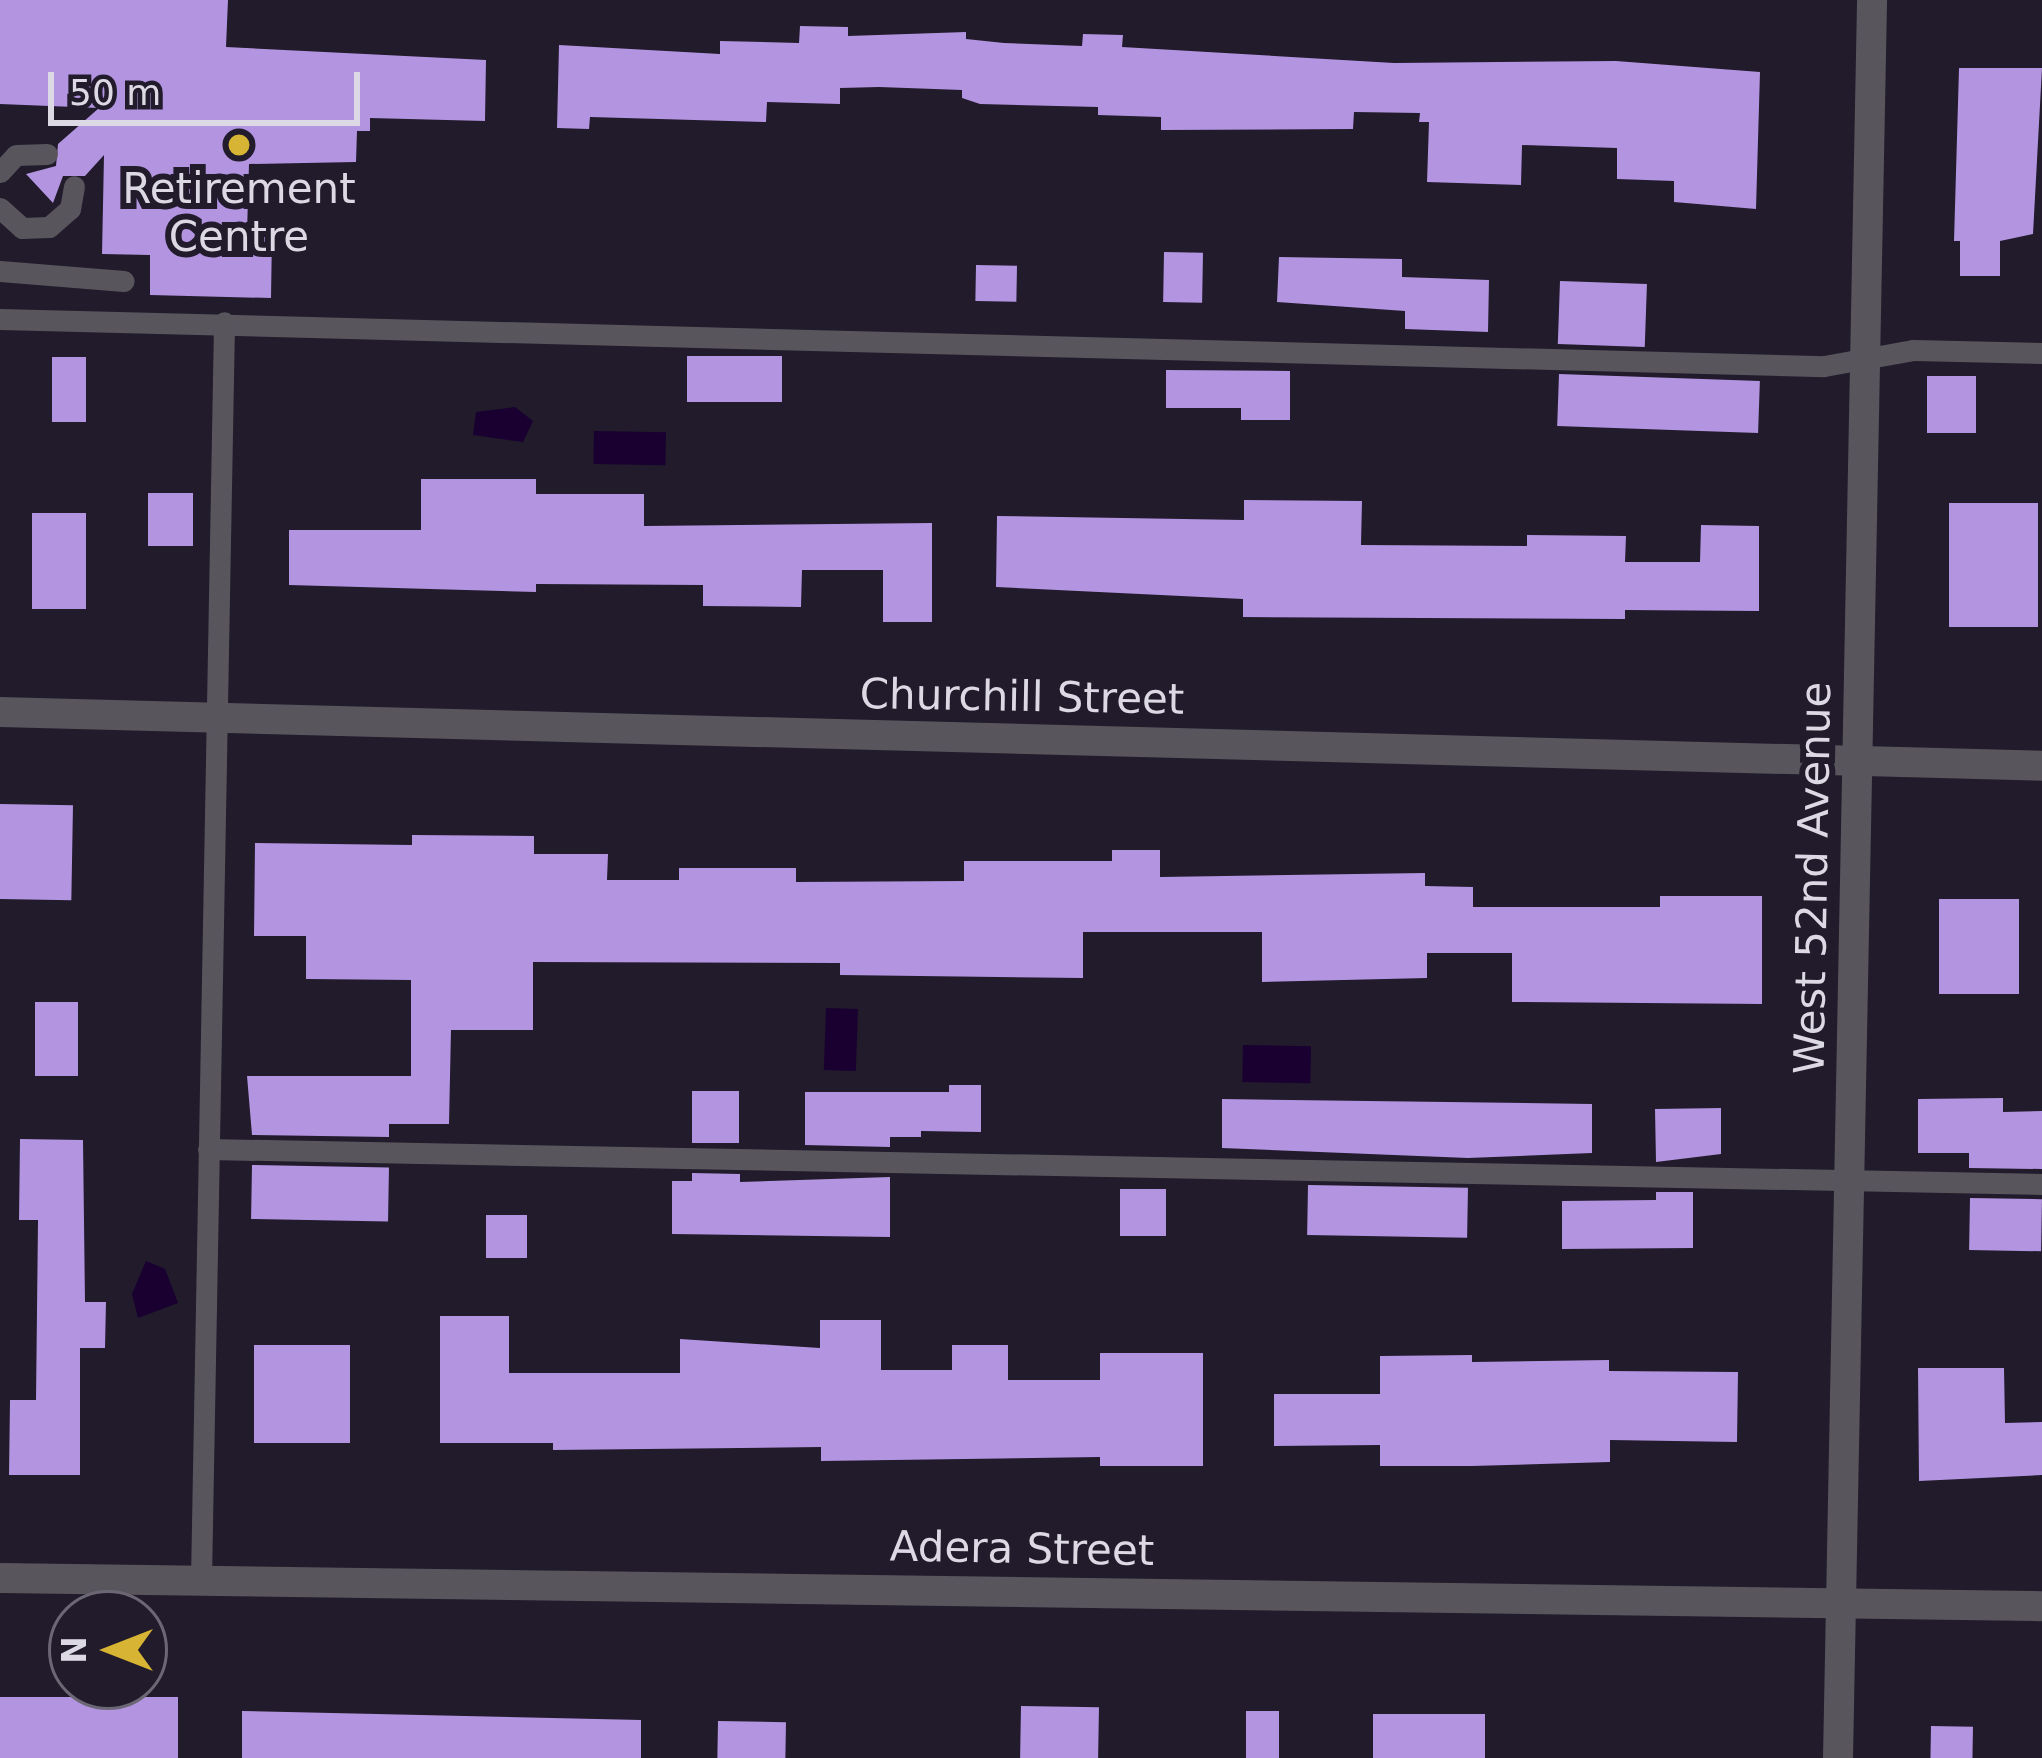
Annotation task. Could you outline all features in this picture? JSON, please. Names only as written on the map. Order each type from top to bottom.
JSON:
[{"type":"street","name":"West 52nd Avenue","points":[[1838,1758],[1872,0]]},
{"type":"street","name":"Churchill Street","points":[[0,712],[2042,766]]},
{"type":"street","name":"Adera Street","points":[[0,1578],[2042,1606]]},
{"type":"lane","points":[[0,172],[16,155],[47,154]]},
{"type":"lane","points":[[2,214],[22,228],[49,227],[70,209],[74,186]]},
{"type":"lane","points":[[0,272],[124,281]]},
{"type":"lane","points":[[0,320],[224,322],[1824,366],[1913,350],[2042,353]]},
{"type":"lane","points":[[200,1579],[224,322]]},
{"type":"lane","points":[[208,1149],[2042,1184]]},
{"type":"shaded area","points":[[515,407],[533,421],[523,442],[473,435],[476,412]]},
{"type":"shaded area","points":[[594,431],[666,432],[665,465],[593,464]]},
{"type":"shaded area","points":[[826,1008],[858,1009],[856,1071],[824,1070]]},
{"type":"shaded area","points":[[1243,1045],[1311,1046],[1310,1083],[1242,1082]]},
{"type":"shaded area","points":[[146,1261],[165,1269],[178,1303],[138,1318],[132,1294]]},
{"type":"building","name":"Retirement Centre","points":[[0,0],[228,0],[226,47],[486,60],[485,121],[370,118],[370,131],[357,131],[356,162],[249,164],[247,233],[272,234],[271,298],[150,295],[150,255],[102,254],[104,155],[85,176],[63,176],[53,203],[26,174],[56,166],[58,144],[99,108],[0,104]]},
{"type":"building","points":[[800,26],[848,27],[848,36],[966,32],[966,39],[1082,46],[1083,34],[1123,35],[1122,47],[1394,63],[1616,61],[1760,72],[1756,209],[1674,202],[1674,181],[1617,179],[1617,148],[1522,145],[1521,185],[1427,182],[1429,122],[1419,122],[1420,113],[1354,112],[1353,129],[1161,130],[1161,117],[1098,115],[1098,107],[980,104],[962,98],[962,90],[879,87],[840,88],[840,104],[767,102],[766,122],[590,117],[589,129],[557,128],[559,45],[720,54],[720,41],[799,43]]},
{"type":"building","points":[[1959,68],[2042,68],[2033,234],[2000,241],[2000,276],[1960,276],[1960,241],[1954,241]]},
{"type":"building","points":[[1164,252],[1203,253],[1202,303],[1163,302]]},
{"type":"building","points":[[1279,257],[1402,259],[1402,277],[1489,280],[1488,332],[1405,329],[1405,311],[1277,302]]},
{"type":"building","points":[[976,265],[1017,266],[1016,302],[975,301]]},
{"type":"building","points":[[1560,281],[1647,284],[1645,347],[1558,344]]},
{"type":"building","points":[[687,356],[782,356],[782,402],[687,402]]},
{"type":"building","points":[[52,357],[86,357],[86,422],[52,422]]},
{"type":"building","points":[[1166,370],[1290,371],[1290,420],[1241,420],[1241,408],[1166,408]]},
{"type":"building","points":[[1559,374],[1760,381],[1758,433],[1557,426]]},
{"type":"building","points":[[1927,376],[1976,376],[1976,433],[1927,433]]},
{"type":"building","points":[[421,479],[536,479],[536,494],[644,494],[644,526],[932,523],[932,622],[883,622],[883,570],[802,570],[801,607],[703,606],[703,585],[536,584],[536,592],[289,585],[289,530],[421,530]]},
{"type":"building","points":[[148,493],[193,493],[193,546],[148,546]]},
{"type":"building","points":[[1244,500],[1362,501],[1361,545],[1527,546],[1527,535],[1626,536],[1625,562],[1700,562],[1701,525],[1759,526],[1759,611],[1625,610],[1625,619],[1243,617],[1243,599],[996,587],[997,516],[1244,520]]},
{"type":"building","points":[[1949,503],[2038,503],[2038,627],[1949,627]]},
{"type":"building","points":[[32,513],[86,513],[86,609],[32,609]]},
{"type":"building","points":[[0,804],[73,805],[71,900],[0,899]]},
{"type":"building","points":[[412,835],[534,836],[534,854],[608,854],[607,880],[679,880],[679,868],[796,868],[796,882],[964,881],[964,861],[1112,861],[1112,850],[1160,850],[1160,877],[1425,873],[1425,886],[1473,887],[1473,907],[1660,907],[1660,896],[1762,896],[1762,1004],[1512,1002],[1512,953],[1427,953],[1427,978],[1262,982],[1262,932],[1083,932],[1083,978],[840,975],[840,963],[533,962],[533,1030],[451,1030],[449,1124],[389,1124],[389,1137],[252,1135],[247,1076],[411,1076],[411,980],[306,979],[306,936],[254,936],[255,843],[412,845]]},
{"type":"building","points":[[1939,899],[2019,899],[2019,994],[1939,994]]},
{"type":"building","points":[[35,1002],[78,1002],[78,1076],[35,1076]]},
{"type":"building","points":[[949,1085],[981,1085],[981,1132],[921,1131],[921,1137],[890,1137],[890,1147],[805,1145],[805,1092],[949,1092]]},
{"type":"building","points":[[692,1091],[739,1091],[739,1143],[692,1143]]},
{"type":"building","points":[[2003,1098],[2003,1112],[2042,1111],[2042,1169],[1969,1168],[1969,1153],[1918,1153],[1918,1099]]},
{"type":"building","points":[[1222,1099],[1592,1104],[1592,1153],[1468,1158],[1222,1148]]},
{"type":"building","points":[[1721,1108],[1721,1154],[1656,1162],[1655,1109]]},
{"type":"building","points":[[20,1139],[83,1140],[85,1302],[106,1302],[105,1348],[80,1348],[80,1475],[9,1475],[10,1400],[36,1400],[38,1220],[19,1220]]},
{"type":"building","points":[[252,1165],[389,1167],[388,1221],[251,1219]]},
{"type":"building","points":[[692,1173],[740,1174],[740,1182],[890,1177],[890,1237],[672,1234],[672,1181],[692,1181]]},
{"type":"building","points":[[1308,1185],[1468,1188],[1467,1238],[1307,1235]]},
{"type":"building","points":[[1120,1189],[1166,1189],[1166,1236],[1120,1236]]},
{"type":"building","points":[[1656,1192],[1693,1192],[1693,1248],[1562,1249],[1562,1201],[1656,1200]]},
{"type":"building","points":[[1970,1198],[2042,1199],[2041,1251],[1969,1250]]},
{"type":"building","points":[[486,1215],[527,1215],[527,1258],[486,1258]]},
{"type":"building","points":[[440,1316],[509,1316],[509,1373],[680,1373],[680,1339],[820,1348],[820,1320],[881,1320],[881,1370],[952,1370],[952,1345],[1008,1345],[1008,1380],[1100,1380],[1100,1353],[1203,1353],[1203,1466],[1100,1466],[1100,1457],[821,1461],[821,1447],[553,1450],[553,1443],[440,1443]]},
{"type":"building","points":[[254,1345],[350,1345],[350,1443],[254,1443]]},
{"type":"building","points":[[1472,1355],[1472,1362],[1609,1360],[1609,1371],[1738,1372],[1737,1442],[1610,1440],[1610,1462],[1472,1466],[1380,1466],[1380,1445],[1274,1446],[1274,1394],[1380,1394],[1380,1356]]},
{"type":"building","points":[[1918,1368],[2004,1368],[2005,1423],[2042,1422],[2042,1475],[1919,1481]]},
{"type":"building","points":[[0,1697],[48,1697],[48,1710],[168,1710],[168,1697],[178,1697],[178,1758],[0,1758]]},
{"type":"building","points":[[1021,1706],[1099,1707],[1098,1758],[1020,1758]]},
{"type":"building","points":[[242,1711],[641,1720],[641,1758],[242,1758]]},
{"type":"building","points":[[1246,1711],[1279,1711],[1279,1758],[1246,1758]]},
{"type":"building","points":[[1373,1714],[1485,1714],[1485,1758],[1373,1758]]},
{"type":"building","points":[[718,1721],[786,1722],[785,1758],[717,1758]]},
{"type":"building","points":[[1931,1726],[1973,1727],[1972,1758],[1930,1758]]},
{"type":"place","name":"Retirement Centre","points":[[239,145]]}]
